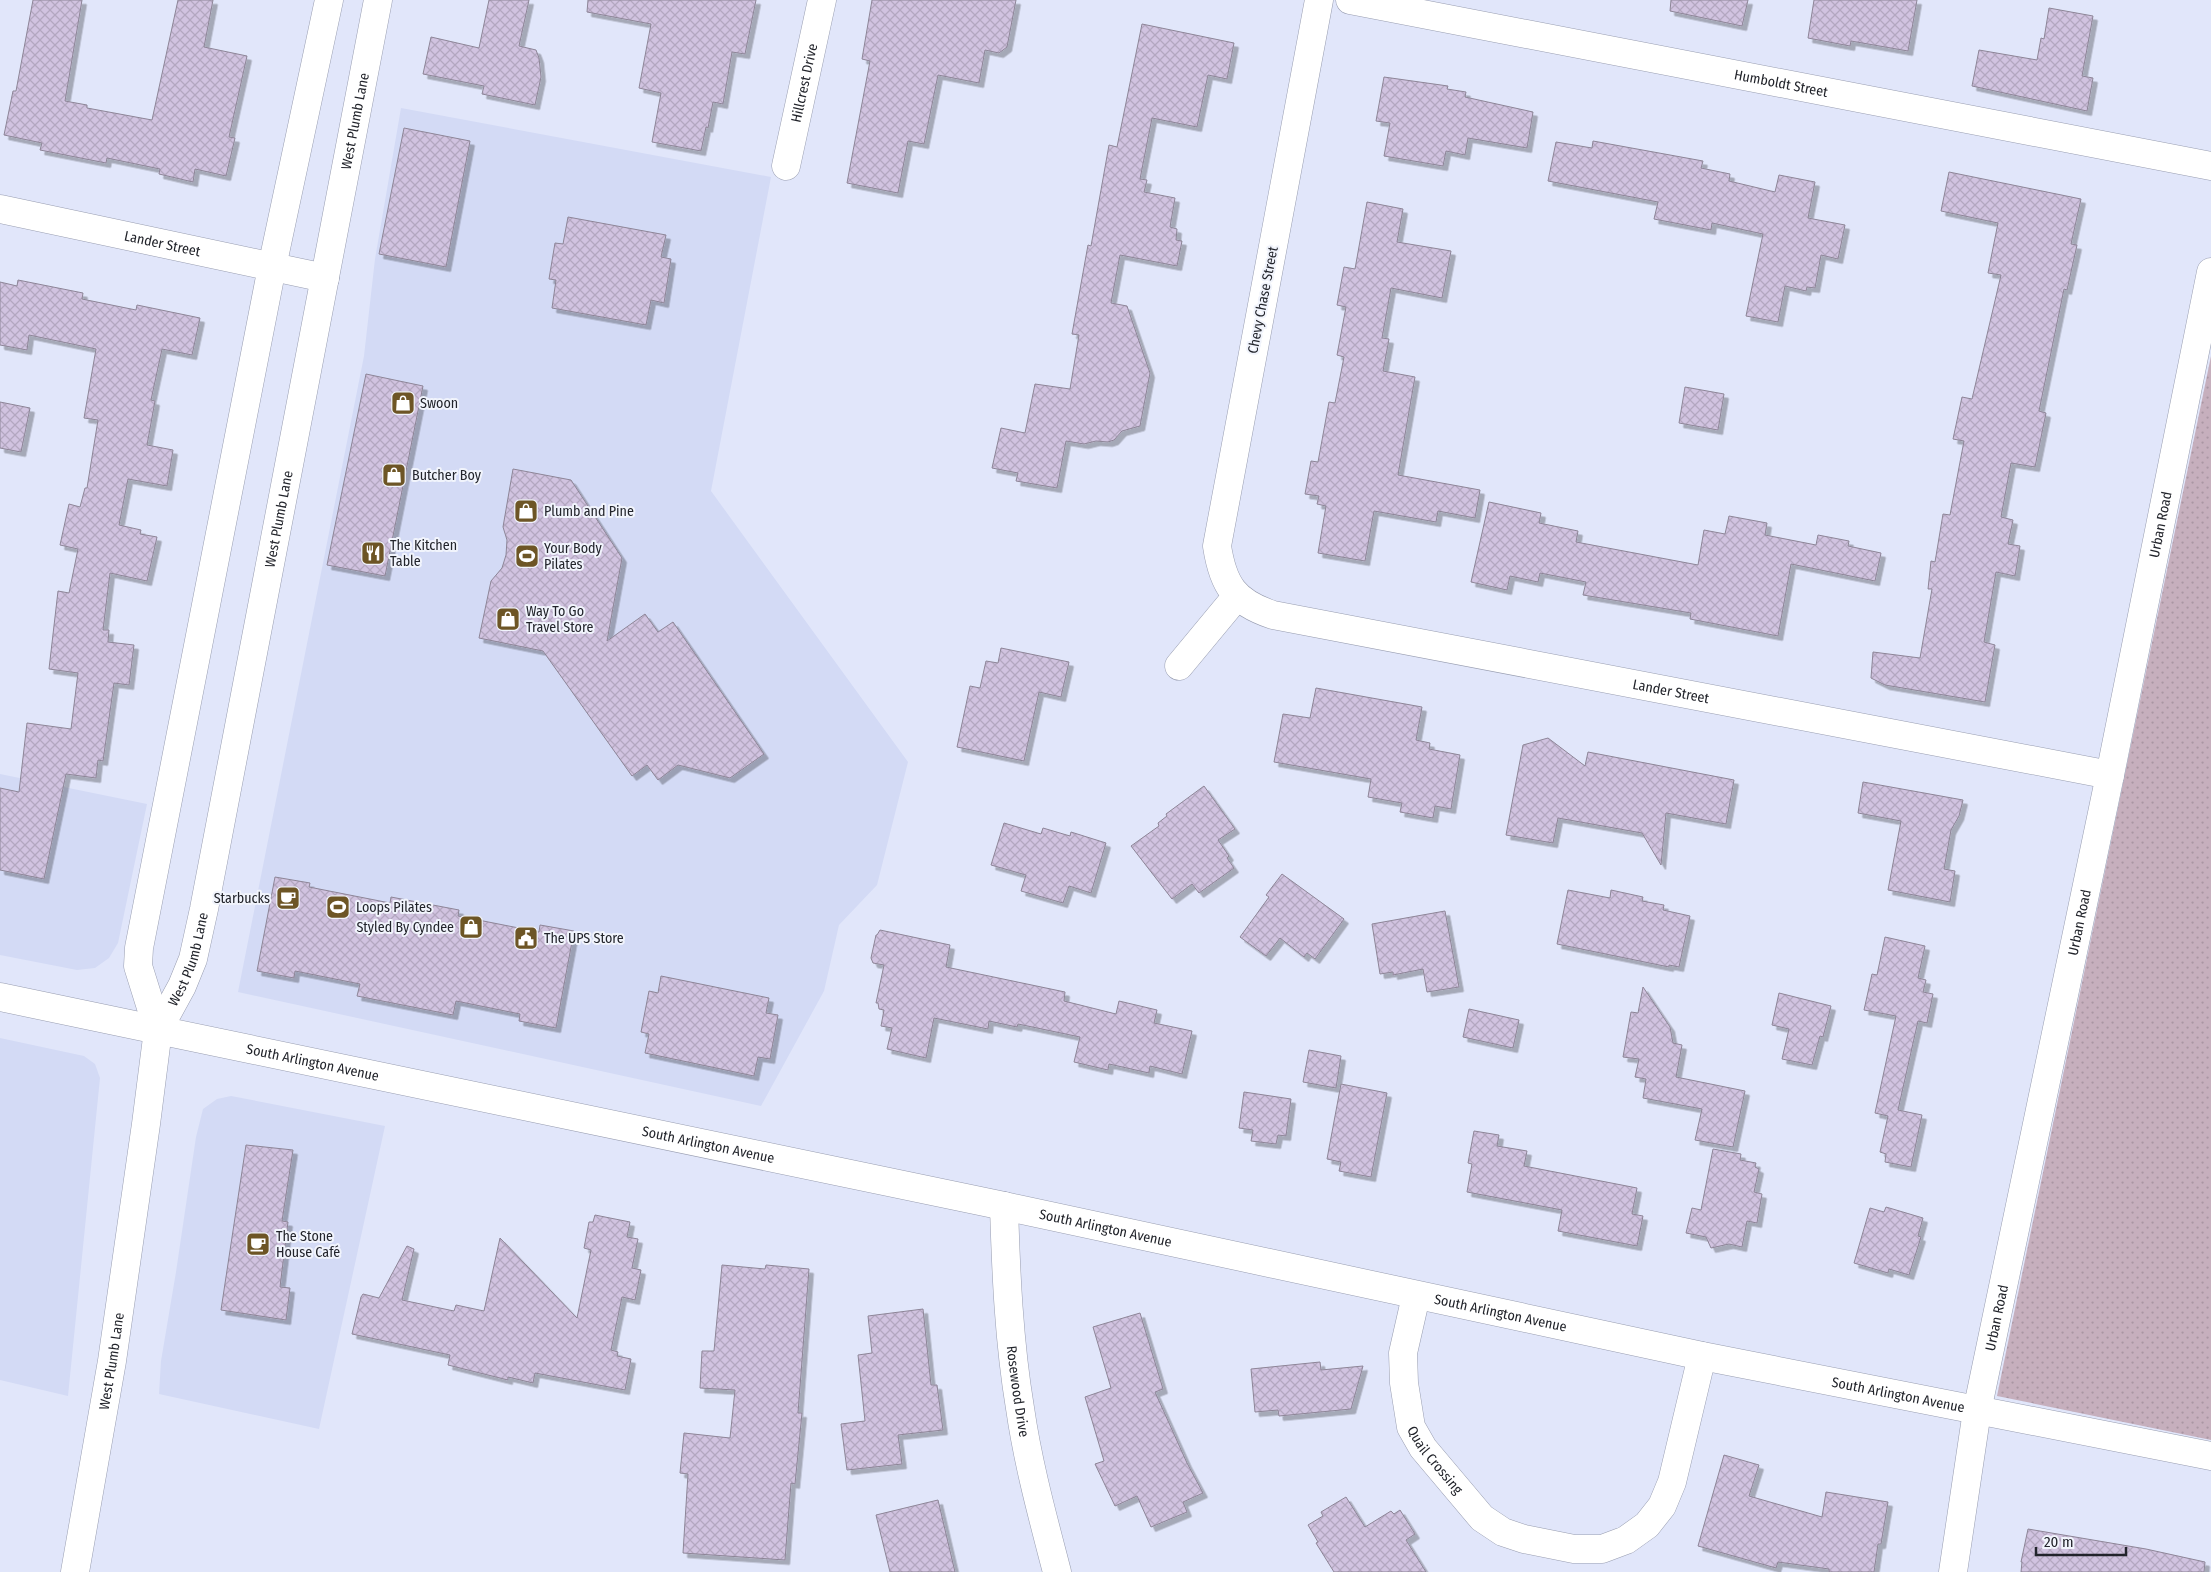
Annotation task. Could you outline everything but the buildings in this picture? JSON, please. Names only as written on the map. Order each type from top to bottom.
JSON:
[{"type":"street","name":"West Plumb Lane","points":[[158,1030],[138,966],[139,948],[272,267],[329,0]]},
{"type":"street","name":"West Plumb Lane","points":[[75,1572],[112,1361],[158,1030],[182,986],[193,958],[204,908],[378,0]]},
{"type":"street","name":"Hillcrest Drive","points":[[786,166],[822,0]]},
{"type":"street","name":"Chevy Chase Street","points":[[1237,596],[1230,588],[1221,570],[1217,546],[1319,0]]},
{"type":"street","name":"Humboldt Street","points":[[1350,0],[2211,166]]},
{"type":"street","name":"Lander Street","points":[[0,209],[325,278]]},
{"type":"street","name":"Urban Road","points":[[1953,1572],[1977,1411],[2110,775],[2211,272]]},
{"type":"street","name":"Lander Street","points":[[1237,596],[1254,609],[1273,615],[2110,775]]},
{"type":"street","points":[[1179,666],[1237,596]]},
{"type":"street","name":"South Arlington Avenue","points":[[0,997],[1004,1206],[1702,1356],[2211,1456]]},
{"type":"street","name":"Rosewood Drive","points":[[1004,1206],[1010,1328],[1020,1408],[1037,1498],[1057,1572]]},
{"type":"street","name":"Quail Crossing","points":[[1416,1296],[1403,1353],[1404,1383],[1411,1427],[1423,1448],[1482,1518],[1503,1532],[1573,1561],[1626,1540],[1647,1525],[1662,1506],[1672,1482],[1702,1356]]},
{"type":"shaded area","points":[[401,108],[771,177],[711,491],[908,762],[877,885],[839,925],[824,991],[761,1106],[238,992],[364,356],[375,259]]},
{"type":"shaded area","points":[[2211,356],[2211,1440],[1997,1396]]},
{"type":"shaded area","points":[[0,774],[147,804],[118,943],[109,958],[95,968],[77,970],[0,955]]},
{"type":"shaded area","points":[[0,1038],[84,1056],[95,1064],[100,1078],[68,1396],[0,1380]]},
{"type":"shaded area","points":[[231,1096],[385,1126],[319,1429],[159,1394],[161,1361],[196,1137],[203,1109],[217,1099]]},
{"type":"place","name":"Swoon","points":[[403,403]]},
{"type":"place","name":"Butcher Boy","points":[[394,475]]},
{"type":"place","name":"Plumb and Pine","points":[[526,511]]},
{"type":"place","name":"The Kitchen Table","points":[[373,553]]},
{"type":"place","name":"Your Body Pilates","points":[[527,556]]},
{"type":"place","name":"Way To Go Travel Store","points":[[508,619]]},
{"type":"place","name":"Starbucks","points":[[288,898]]},
{"type":"place","name":"Loops Pilates","points":[[338,907]]},
{"type":"place","name":"Styled By Cyndee","points":[[471,927]]},
{"type":"place","name":"The UPS Store","points":[[526,938]]},
{"type":"place","name":"The Stone House Café","points":[[258,1244]]}]
